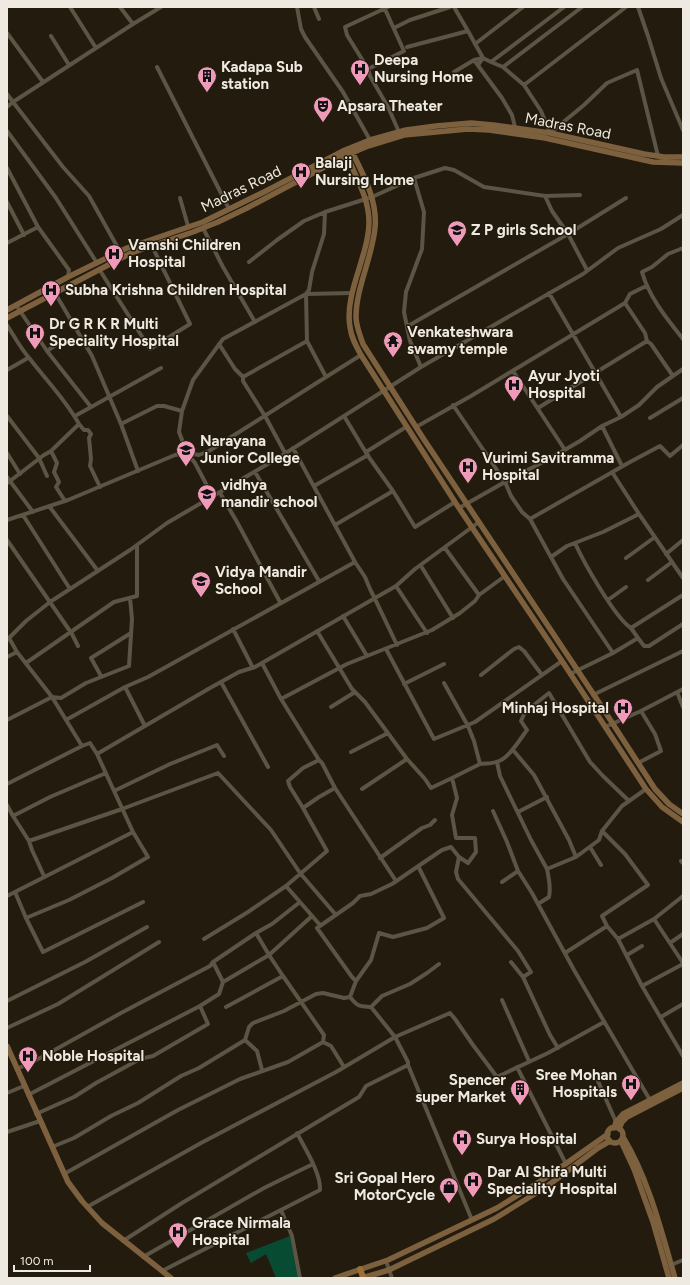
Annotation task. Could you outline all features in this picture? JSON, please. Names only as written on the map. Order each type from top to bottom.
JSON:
[{"type":"main road","name":"Madras Road","points":[[7,310],[97,263],[188,226],[203,222],[370,140],[399,132],[436,126],[471,123],[513,130],[550,133],[644,154],[683,157]]},
{"type":"main road","points":[[7,318],[99,270],[122,254],[152,246],[203,228],[247,208],[348,151],[404,134],[468,129],[513,130],[653,162],[683,163]]},
{"type":"main road","points":[[348,151],[372,197],[374,210],[375,228],[359,296],[356,318],[358,331],[363,344],[416,427],[638,763],[659,794],[682,818]]},
{"type":"main road","points":[[348,151],[366,199],[369,222],[368,235],[352,293],[350,313],[350,327],[361,355],[471,527],[562,661],[646,789],[662,807],[682,818]]},
{"type":"main road","points":[[654,799],[659,794]]},
{"type":"main road","points":[[7,1046],[36,1114],[68,1182],[87,1207],[102,1223],[170,1278]]},
{"type":"main road","points":[[617,1128],[616,1122],[623,1114],[683,1083]]},
{"type":"main road","points":[[617,1128],[627,1117],[683,1088]]},
{"type":"main road","points":[[335,1278],[386,1261],[498,1208],[566,1164],[608,1134],[610,1129],[617,1128],[622,1131],[622,1139],[653,1222],[669,1278]]},
{"type":"main road","points":[[608,1134],[610,1141]]},
{"type":"main road","points":[[360,1269],[362,1278],[389,1270],[494,1219],[546,1187],[598,1148],[610,1141],[614,1143],[622,1139]]},
{"type":"main road","points":[[622,1139],[633,1153],[644,1178],[675,1278]]},
{"type":"street","points":[[70,7],[96,48]]},
{"type":"street","points":[[120,7],[133,24]]},
{"type":"street","points":[[7,107],[69,65],[161,7]]},
{"type":"street","points":[[297,7],[301,30],[343,92],[370,140]]},
{"type":"street","points":[[314,7],[319,19]]},
{"type":"street","points":[[394,28],[410,20],[450,7]]},
{"type":"street","points":[[454,7],[484,58],[503,67],[524,85],[541,111],[550,133],[607,83],[637,70],[658,156]]},
{"type":"street","points":[[475,44],[523,7]]},
{"type":"street","points":[[490,62],[564,7]]},
{"type":"street","points":[[503,67],[582,7]]},
{"type":"street","points":[[524,85],[626,7]]},
{"type":"street","points":[[638,7],[661,78],[683,130]]},
{"type":"street","points":[[368,69],[404,51],[385,8],[345,28],[347,35],[368,69],[370,76],[388,107],[399,132]]},
{"type":"street","points":[[407,47],[468,31]]},
{"type":"street","points":[[7,32],[43,82]]},
{"type":"street","points":[[50,36],[69,65]]},
{"type":"street","points":[[454,72],[474,60],[484,58]]},
{"type":"street","points":[[478,65],[484,58]]},
{"type":"street","points":[[474,60],[502,98],[512,115],[513,130]]},
{"type":"street","points":[[156,67],[229,209]]},
{"type":"street","points":[[7,94],[63,167],[89,196],[122,254]]},
{"type":"street","points":[[7,131],[56,198],[97,263]]},
{"type":"street","points":[[7,168],[38,227],[68,270],[68,277]]},
{"type":"street","points":[[249,262],[304,221],[325,212],[372,197],[414,178],[445,168],[454,170],[484,188],[545,196],[580,195]]},
{"type":"street","points":[[414,178],[424,212],[422,249],[406,292],[404,312],[410,341],[421,367]]},
{"type":"street","points":[[545,196],[552,210],[568,234],[587,270]]},
{"type":"street","points":[[180,198],[188,226]]},
{"type":"street","points":[[408,326],[568,234],[626,198]]},
{"type":"street","points":[[7,202],[24,234]]},
{"type":"street","points":[[325,212],[324,234],[312,272],[309,290],[306,294],[307,341],[326,377]]},
{"type":"street","points":[[82,746],[52,697],[17,652],[8,636],[26,620],[50,602],[137,546],[167,523],[285,453],[421,367],[587,270],[618,248],[661,229],[683,215]]},
{"type":"street","points":[[8,241],[38,227]]},
{"type":"street","points":[[203,228],[223,267],[256,322]]},
{"type":"street","points":[[99,270],[150,349],[190,324],[152,246]]},
{"type":"street","points":[[683,248],[668,254],[652,267],[642,272],[646,286],[668,320],[683,339]]},
{"type":"street","points":[[416,427],[513,371],[625,303],[630,294],[646,286]]},
{"type":"street","points":[[55,293],[92,356],[121,424],[138,471]]},
{"type":"street","points":[[213,497],[195,463],[187,453],[179,432],[182,411],[194,380],[223,339],[306,294],[352,293]]},
{"type":"street","points":[[549,293],[621,417]]},
{"type":"street","points":[[625,303],[642,331],[645,333],[647,341],[651,344],[673,376]]},
{"type":"street","points":[[16,305],[47,351],[91,407]]},
{"type":"street","points":[[7,325],[28,358],[75,416],[79,424],[84,430],[88,430],[91,434],[89,438],[91,459],[90,466],[100,487]]},
{"type":"street","points":[[243,377],[307,341]]},
{"type":"street","points":[[538,408],[647,341]]},
{"type":"street","points":[[47,351],[56,344]]},
{"type":"street","points":[[219,344],[235,369],[243,377],[243,381],[265,416],[285,453]]},
{"type":"street","points":[[7,520],[100,487],[175,455],[187,453],[199,455],[209,451],[361,355]]},
{"type":"street","points":[[7,370],[28,358]]},
{"type":"street","points":[[75,416],[162,368]]},
{"type":"street","points":[[459,508],[565,450],[602,426],[621,417],[638,405],[657,387],[683,369]]},
{"type":"street","points":[[513,371],[565,450]]},
{"type":"street","points":[[650,418],[683,398]]},
{"type":"street","points":[[453,405],[505,482],[511,496],[522,512],[530,519],[563,579],[613,653]]},
{"type":"street","points":[[121,424],[157,406],[164,406],[182,411]]},
{"type":"street","points":[[7,416],[39,458],[47,476]]},
{"type":"street","points":[[344,416],[367,454],[416,527],[455,502]]},
{"type":"street","points":[[33,512],[8,480],[20,474],[39,458],[51,451],[79,424]]},
{"type":"street","points":[[602,426],[622,466]]},
{"type":"street","points":[[314,486],[367,454],[406,427]]},
{"type":"street","points":[[530,519],[660,446],[670,456],[683,445]]},
{"type":"street","points":[[293,448],[355,562],[365,577],[397,645]]},
{"type":"street","points":[[51,451],[57,463],[54,472],[59,482],[56,487],[66,500]]},
{"type":"street","points":[[7,453],[20,474]]},
{"type":"street","points":[[254,472],[319,582]]},
{"type":"street","points":[[612,472],[638,514],[683,578]]},
{"type":"street","points":[[335,525],[393,491]]},
{"type":"street","points":[[220,492],[280,602]]},
{"type":"street","points":[[49,506],[98,571]]},
{"type":"street","points":[[551,557],[574,543],[603,532],[638,514]]},
{"type":"street","points":[[23,515],[70,589]]},
{"type":"street","points":[[97,754],[239,672],[253,668],[376,599],[396,586],[415,569],[479,522]]},
{"type":"street","points":[[626,558],[655,537]]},
{"type":"street","points":[[7,540],[50,602],[78,646]]},
{"type":"street","points":[[666,554],[683,540]]},
{"type":"street","points":[[574,543],[583,561],[618,615],[631,628],[644,646],[649,646],[683,624]]},
{"type":"street","points":[[26,663],[114,602],[137,596],[137,546]]},
{"type":"street","points":[[445,548],[479,595]]},
{"type":"street","points":[[66,720],[124,686],[148,677],[280,602],[355,562]]},
{"type":"street","points":[[648,580],[672,562]]},
{"type":"street","points":[[421,566],[453,618]]},
{"type":"street","points":[[282,699],[339,668],[426,633],[453,618],[475,601],[479,595],[505,576]]},
{"type":"street","points":[[396,586],[426,633]]},
{"type":"street","points":[[608,600],[626,587]]},
{"type":"street","points":[[631,628],[683,595]]},
{"type":"street","points":[[7,720],[52,697],[61,698],[86,683],[129,666],[132,619],[130,598]]},
{"type":"street","points":[[344,616],[367,656]]},
{"type":"street","points":[[233,629],[253,668]]},
{"type":"street","points":[[317,631],[355,692],[365,702],[407,760],[425,779],[430,788],[480,764],[496,762],[513,750],[527,730],[521,721],[525,712],[549,694],[590,762],[629,801]]},
{"type":"street","points":[[101,676],[91,658],[131,633]]},
{"type":"street","points":[[570,674],[613,653],[638,638]]},
{"type":"street","points":[[481,675],[514,649],[519,647],[524,650],[542,675]]},
{"type":"street","points":[[386,649],[434,739],[468,726],[562,661]]},
{"type":"street","points":[[593,695],[683,651]]},
{"type":"street","points":[[7,657],[17,652]]},
{"type":"street","points":[[262,663],[282,699],[322,763],[335,788],[396,881]]},
{"type":"street","points":[[404,684],[444,664]]},
{"type":"street","points":[[221,682],[268,768]]},
{"type":"street","points":[[444,683],[468,726],[474,741],[480,764]]},
{"type":"street","points":[[124,686],[145,726]]},
{"type":"street","points":[[605,727],[641,711],[683,689]]},
{"type":"street","points":[[331,707],[355,692]]},
{"type":"street","points":[[677,692],[683,707]]},
{"type":"street","points":[[638,763],[661,751],[655,734],[641,711]]},
{"type":"street","points":[[351,752],[388,733]]},
{"type":"street","points":[[7,784],[90,743],[97,754],[133,832],[148,857],[112,878],[69,900],[26,918]]},
{"type":"street","points":[[114,791],[170,764],[216,745],[224,756]]},
{"type":"street","points":[[513,750],[534,775],[569,840],[576,857]]},
{"type":"street","points":[[204,939],[248,912],[286,886],[326,851],[288,781],[303,768],[319,760]]},
{"type":"street","points":[[362,789],[407,760]]},
{"type":"street","points":[[496,762],[500,776],[530,840],[546,869],[549,879],[549,897],[538,904]]},
{"type":"street","points":[[13,816],[50,797],[106,773]]},
{"type":"street","points":[[29,841],[122,809],[218,773],[271,830],[300,873],[336,915]]},
{"type":"street","points":[[356,981],[317,928],[353,903],[360,896],[371,894],[396,881],[442,850],[451,847],[459,857],[468,863],[476,852],[475,838],[456,838],[452,815],[457,798],[452,778]]},
{"type":"street","points":[[303,808],[335,788]]},
{"type":"street","points":[[546,869],[576,857],[599,840],[602,831],[622,806],[646,789]]},
{"type":"street","points":[[518,812],[547,798]]},
{"type":"street","points":[[7,805],[29,841],[44,876]]},
{"type":"street","points":[[494,811],[508,842],[518,871],[650,1100]]},
{"type":"street","points":[[380,858],[422,828],[430,825],[435,820]]},
{"type":"street","points":[[602,831],[625,854],[648,885],[602,916],[607,926],[618,938],[642,986],[683,1056]]},
{"type":"street","points":[[7,896],[133,832]]},
{"type":"street","points":[[590,847],[601,866]]},
{"type":"street","points":[[459,857],[456,872],[458,879],[518,951],[531,972],[523,977]]},
{"type":"street","points":[[350,997],[356,981],[371,960],[378,933],[393,937],[427,928],[444,918],[418,866]]},
{"type":"street","points":[[502,882],[518,871]]},
{"type":"street","points":[[286,886],[320,925]]},
{"type":"street","points":[[15,892],[43,952],[143,902]]},
{"type":"street","points":[[618,938],[654,919],[683,896]]},
{"type":"street","points":[[17,1068],[42,1057],[210,966],[213,962],[272,924],[300,902]]},
{"type":"street","points":[[28,1095],[200,1006],[219,994],[223,982],[269,955],[312,916]]},
{"type":"street","points":[[642,986],[683,964],[654,919]]},
{"type":"street","points":[[565,954],[607,926]]},
{"type":"street","points":[[7,1001],[85,962],[147,927]]},
{"type":"street","points":[[256,933],[269,955],[324,1035],[323,1042]]},
{"type":"street","points":[[670,943],[683,934]]},
{"type":"street","points":[[7,1028],[58,1004],[159,942]]},
{"type":"street","points":[[627,955],[642,946]]},
{"type":"street","points":[[213,962],[223,982]]},
{"type":"street","points":[[511,962],[523,977],[550,1036],[558,1048]]},
{"type":"street","points":[[350,997],[358,1006],[371,1007],[382,996],[410,984],[439,964]]},
{"type":"street","points":[[226,1006],[283,976]]},
{"type":"street","points":[[52,1147],[74,1138],[111,1116],[138,1103],[181,1076],[206,1064],[245,1040],[249,1026],[253,1023],[316,994],[323,993],[344,998],[350,997]]},
{"type":"street","points":[[502,1000],[529,1062]]},
{"type":"street","points":[[661,1017],[683,1004]]},
{"type":"street","points":[[36,1114],[74,1097],[140,1060],[153,1056],[208,1024],[200,1006]]},
{"type":"street","points":[[371,1007],[395,1037],[408,1062],[472,1220]]},
{"type":"street","points":[[87,1207],[201,1143],[344,1067],[395,1037],[450,1013],[456,1019],[472,1045],[497,1078],[558,1048],[604,1022]]},
{"type":"street","points":[[245,1040],[257,1051],[262,1070]]},
{"type":"street","points":[[323,1042],[331,1046],[344,1067]]},
{"type":"street","points":[[64,1174],[178,1110],[240,1079],[288,1062],[323,1042]]},
{"type":"street","points":[[123,1241],[182,1203],[359,1097],[366,1086],[408,1065]]},
{"type":"street","points":[[517,1067],[566,1164]]},
{"type":"street","points":[[594,1072],[616,1122]]},
{"type":"street","points":[[7,1093],[24,1086]]},
{"type":"street","points":[[7,1132],[40,1121]]},
{"type":"street","points":[[162,1271],[320,1190],[320,1183],[313,1164],[297,1133]]},
{"type":"street","points":[[143,1257],[264,1188],[313,1164]]},
{"type":"street","points":[[281,1210],[292,1236],[300,1278]]},
{"type":"street","points":[[671,1265],[683,1260]]},
{"type":"street","points":[[386,1261],[392,1278]]},
{"type":"green space","points":[[290,1236],[300,1278],[276,1278],[266,1254],[251,1263],[246,1253]]},
{"type":"place","name":"Deepa Nursing Home","points":[[360,86]]},
{"type":"place","name":"Kadapa Sub station","points":[[207,93]]},
{"type":"place","name":"Apsara Theater","points":[[323,123]]},
{"type":"place","name":"Balaji Nursing Home","points":[[301,189]]},
{"type":"place","name":"Z P girls School","points":[[457,247]]},
{"type":"place","name":"Vamshi Children Hospital","points":[[114,271]]},
{"type":"place","name":"Subha Krishna Children Hospital","points":[[51,307]]},
{"type":"place","name":"Dr G R K R Multi Speciality Hospital","points":[[35,350]]},
{"type":"place","name":"Venkateshwara swamy temple","points":[[393,358]]},
{"type":"place","name":"Ayur Jyoti Hospital","points":[[514,402]]},
{"type":"place","name":"Narayana Junior College","points":[[186,467]]},
{"type":"place","name":"Vurimi Savitramma Hospital","points":[[468,484]]},
{"type":"place","name":"vidhya mandir school","points":[[207,511]]},
{"type":"place","name":"Vidya Mandir School","points":[[201,598]]},
{"type":"place","name":"Minhaj Hospital","points":[[623,725]]},
{"type":"place","name":"Noble Hospital","points":[[28,1073]]},
{"type":"place","name":"Sree Mohan Hospitals","points":[[631,1101]]},
{"type":"place","name":"Spencer super Market","points":[[520,1106]]},
{"type":"place","name":"Surya Hospital","points":[[462,1156]]},
{"type":"place","name":"Dar Al Shifa Multi Speciality Hospital","points":[[473,1198]]},
{"type":"place","name":"Sri Gopal Hero MotorCycle","points":[[449,1204]]},
{"type":"place","name":"Grace Nirmala Hospital","points":[[178,1249]]}]
